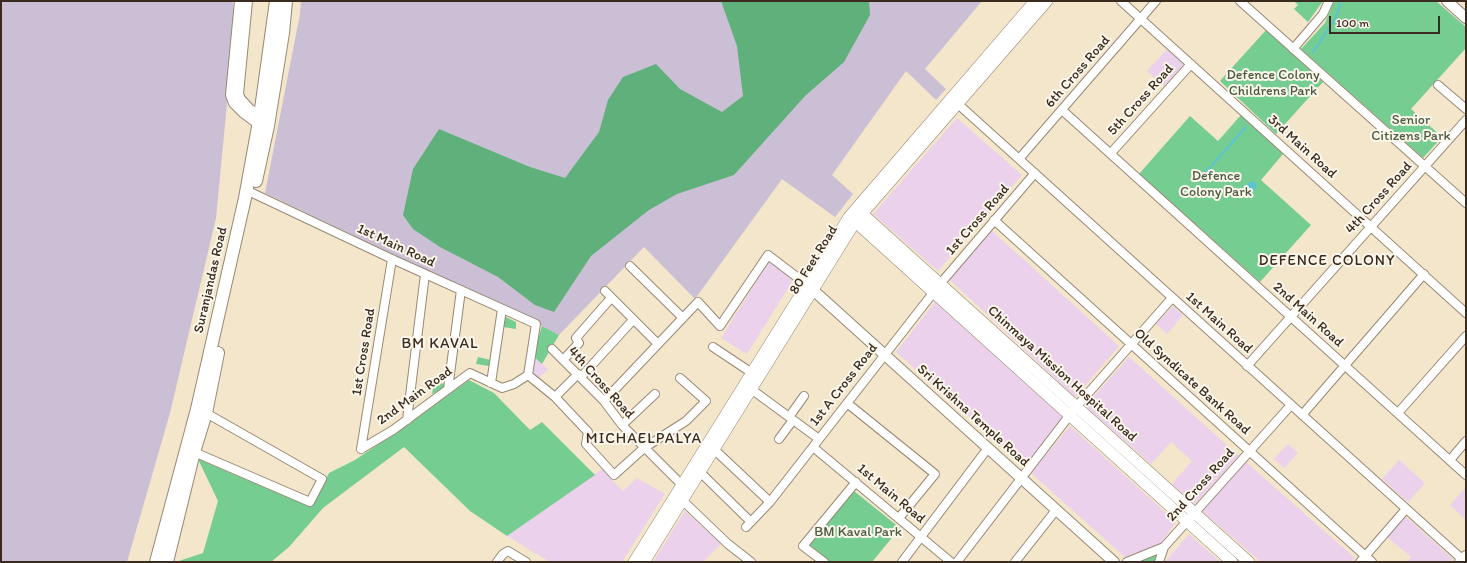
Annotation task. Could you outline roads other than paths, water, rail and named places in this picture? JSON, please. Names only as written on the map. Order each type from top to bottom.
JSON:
[{"type":"main road","name":"Suranjandas Road","points":[[264,121],[276,1]]},
{"type":"main road","name":"Suranjandas Road","points":[[167,562],[194,452],[206,413],[283,33],[286,1]]},
{"type":"main road","name":"80 Feet Road","points":[[644,562],[751,389],[855,215],[1035,1]]},
{"type":"main road","name":"80 Feet Road","points":[[912,149],[958,104],[1047,1]]},
{"type":"main road","name":"Suranjandas Road","points":[[156,562],[197,409],[250,191]]},
{"type":"main road","name":"Chinmaya Mission Hospital Road","points":[[855,215],[937,288],[1076,407],[1249,562]]},
{"type":"main road","name":"80 Feet Road","points":[[634,562],[752,373],[810,288]]},
{"type":"main road","name":"Chinmaya Mission Hospital Road","points":[[937,288],[1069,416],[1232,562]]},
{"type":"street","points":[[240,1],[231,95],[238,108],[264,121]]},
{"type":"street","points":[[247,1],[238,94],[243,103],[264,121]]},
{"type":"street","name":"3rd Main Road","points":[[1121,1],[1466,313]]},
{"type":"street","name":"6th Cross Road","points":[[1019,159],[1156,1]]},
{"type":"street","points":[[1240,1],[1466,203]]},
{"type":"street","points":[[1293,48],[1323,14],[1329,1]]},
{"type":"street","points":[[1447,1],[1466,18]]},
{"type":"street","name":"5th Cross Road","points":[[1111,154],[1191,64]]},
{"type":"street","points":[[1438,85],[1466,109]]},
{"type":"street","name":"1st Main Road","points":[[958,104],[1406,509],[1464,559]]},
{"type":"street","name":"2nd Main Road","points":[[1062,110],[1466,475]]},
{"type":"street","name":"4th Cross Road","points":[[1247,366],[1466,120]]},
{"type":"street","name":"1st Cross Road","points":[[937,288],[1035,174]]},
{"type":"street","name":"1st Main Road","points":[[250,191],[392,260],[536,324],[528,375]]},
{"type":"street","name":"Old Syndicate Bank Road","points":[[994,220],[1249,451],[1362,559],[1372,562]]},
{"type":"street","points":[[604,401],[698,302],[720,326],[768,255],[810,288]]},
{"type":"street","name":"1st Cross Road","points":[[362,449],[392,260]]},
{"type":"street","points":[[630,266],[683,318]]},
{"type":"street","points":[[407,420],[425,274]]},
{"type":"street","points":[[1302,415],[1424,274]]},
{"type":"street","name":"Sri Krishna Temple Road","points":[[810,288],[1114,562]]},
{"type":"street","name":"1st A Cross Road","points":[[700,472],[748,525],[770,502],[937,288]]},
{"type":"street","points":[[448,389],[461,290]]},
{"type":"street","points":[[605,291],[658,344]]},
{"type":"street","points":[[564,360],[579,343],[576,338],[612,298]]},
{"type":"street","points":[[957,562],[1076,407],[1172,298]]},
{"type":"street","points":[[491,383],[502,309]]},
{"type":"street","points":[[555,398],[579,376],[633,320]]},
{"type":"street","points":[[1398,413],[1466,336]]},
{"type":"street","points":[[713,347],[752,373]]},
{"type":"street","name":"4th Cross Road","points":[[552,349],[604,401],[622,425],[682,485]]},
{"type":"street","name":"2nd Main Road","points":[[362,449],[407,420],[470,373],[502,388],[514,384],[528,375]]},
{"type":"street","points":[[528,375],[555,398],[588,432],[586,444],[614,475],[644,448],[686,421],[706,401],[680,378]]},
{"type":"street","points":[[751,389],[819,439]]},
{"type":"street","points":[[622,425],[654,394]]},
{"type":"street","points":[[779,439],[804,396]]},
{"type":"street","points":[[848,403],[935,474],[899,518]]},
{"type":"street","name":"2nd Cross Road","points":[[1159,562],[1164,547],[1193,512],[1291,405]]},
{"type":"street","points":[[194,452],[310,502],[322,479],[206,413]]},
{"type":"street","points":[[1450,460],[1466,442]]},
{"type":"street","name":"1st Main Road","points":[[813,447],[951,562]]},
{"type":"street","points":[[902,562],[988,448]]},
{"type":"street","points":[[718,454],[770,502]]},
{"type":"street","points":[[824,562],[803,546],[856,482]]},
{"type":"street","points":[[682,500],[728,544],[751,562]]},
{"type":"street","points":[[1362,559],[1406,509]]},
{"type":"street","points":[[1015,562],[1056,510]]},
{"type":"street","name":"2nd Cross Road","points":[[1127,562],[1164,547]]},
{"type":"street","points":[[497,562],[503,554],[508,551],[526,562]]},
{"type":"street","points":[[808,562],[814,555]]},
{"type":"water","points":[[1250,182],[1254,182],[1256,186],[1254,190],[1250,190],[1248,188],[1248,184]]},
{"type":"waterway","points":[[1313,52],[1335,19],[1340,6],[1339,1]]},
{"type":"waterway","points":[[1206,172],[1246,127]]},
{"type":"district","name":"DEFENCE COLONY","points":[[1327,261]]},
{"type":"district","name":"BM KAVAL","points":[[440,344]]},
{"type":"district","name":"MICHAELPALYA","points":[[644,439]]},
{"type":"park label","name":"Defence Colony Childrens Park","points":[[1273,84]]},
{"type":"park label","name":"Senior Citizens Park","points":[[1411,128]]},
{"type":"park label","name":"Defence Colony Park","points":[[1216,184]]},
{"type":"park label","name":"BM Kaval Park","points":[[858,532]]}]
